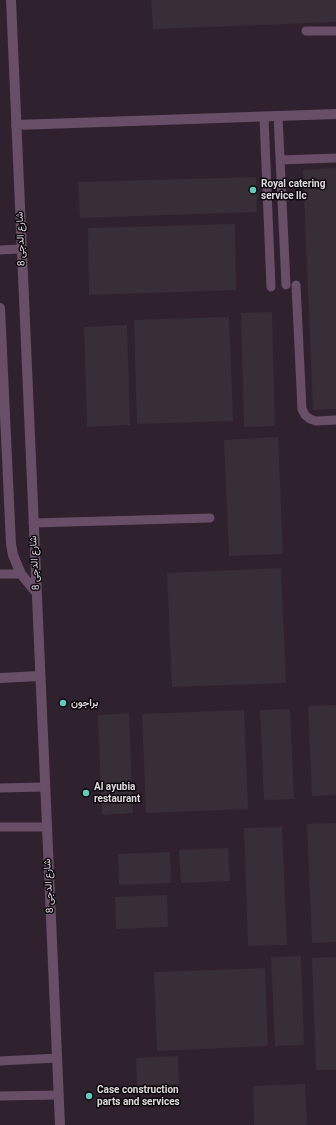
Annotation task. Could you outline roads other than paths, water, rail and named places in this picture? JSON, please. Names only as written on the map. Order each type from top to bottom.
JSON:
[{"type":"street","name":"شارع الدجى 8","points":[[11,0],[60,1125]]},
{"type":"street","points":[[16,125],[336,114]]},
{"type":"street","points":[[0,308],[4,492],[12,555],[21,574],[36,592]]},
{"type":"street","points":[[0,678],[40,676]]},
{"type":"lane","points":[[306,31],[336,30]]},
{"type":"lane","points":[[278,116],[286,285]]},
{"type":"lane","points":[[264,117],[271,287]]},
{"type":"lane","points":[[280,160],[336,158]]},
{"type":"lane","points":[[0,250],[21,249]]},
{"type":"lane","points":[[296,285],[302,409],[305,415],[316,421],[336,420]]},
{"type":"lane","points":[[33,523],[210,518]]},
{"type":"lane","points":[[0,574],[21,574]]},
{"type":"lane","points":[[0,788],[45,787]]},
{"type":"lane","points":[[0,827],[47,827]]},
{"type":"lane","points":[[0,1061],[57,1058]]},
{"type":"lane","points":[[0,1096],[59,1095]]},
{"type":"place","name":"Royal catering service llc","points":[[253,190]]},
{"type":"place","name":"براجون","points":[[63,703]]},
{"type":"place","name":"Al ayubia restaurant","points":[[86,793]]},
{"type":"place","name":"Case construction parts and services","points":[[89,1096]]}]
